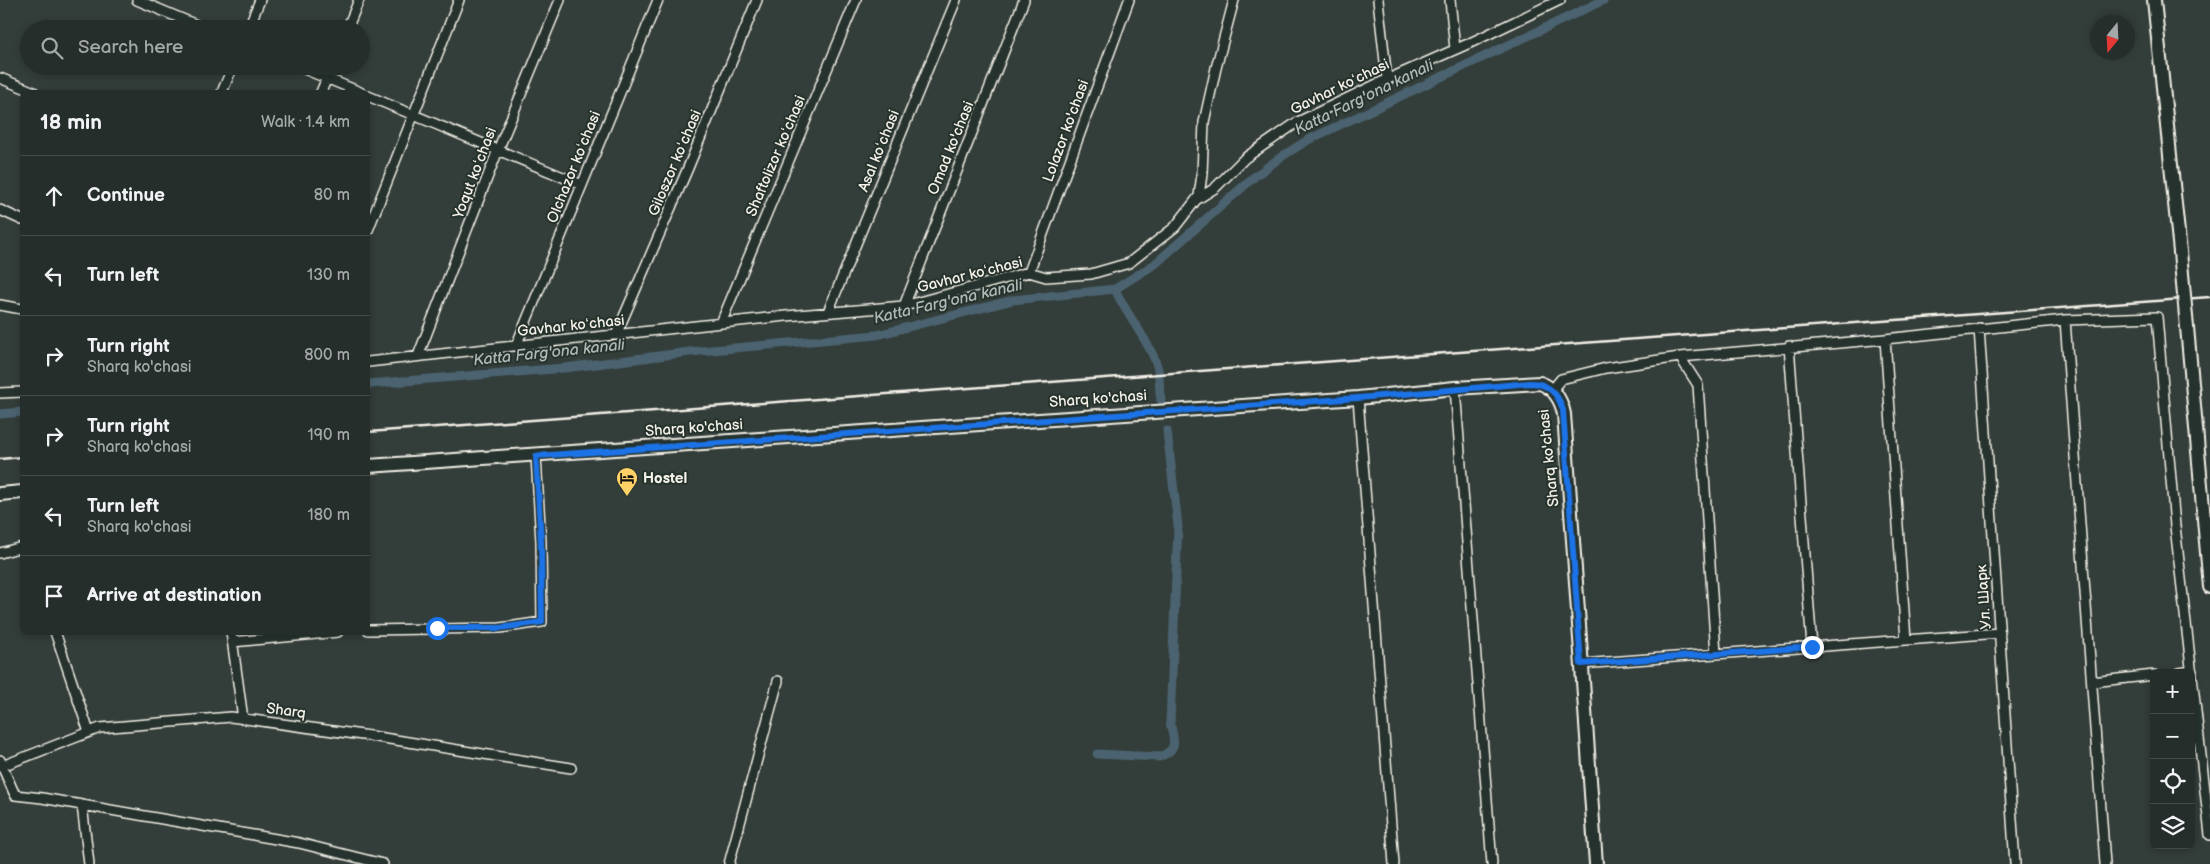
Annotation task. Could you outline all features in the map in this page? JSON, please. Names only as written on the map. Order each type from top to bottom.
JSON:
[{"type":"main road","points":[[2154,0],[2180,252],[2210,587]]},
{"type":"main road","name":"Sharq ko'chasi","points":[[370,466],[536,456],[1358,398],[1455,388],[1540,383],[1552,390],[1560,402],[1564,414],[1596,864]]},
{"type":"main road","points":[[0,494],[20,492]]},
{"type":"street","points":[[137,0],[185,20]]},
{"type":"street","points":[[252,20],[260,0]]},
{"type":"street","points":[[351,20],[359,0]]},
{"type":"street","points":[[370,225],[459,0]]},
{"type":"street","name":"Yoqut koʻchasi","points":[[418,356],[498,150],[560,0]]},
{"type":"street","name":"Olchazor koʻchasi","points":[[516,346],[658,0]]},
{"type":"street","name":"Giloszor koʻchasi","points":[[616,335],[688,168],[757,0]]},
{"type":"street","name":"Shaftolizor koʻchasi","points":[[721,323],[856,0]]},
{"type":"street","name":"Asal koʻchasi","points":[[828,312],[956,0]]},
{"type":"street","name":"Omad ko'chasi","points":[[904,306],[1024,0]]},
{"type":"street","name":"Lolazor ko'chasi","points":[[1029,272],[1129,0]]},
{"type":"street","points":[[1196,200],[1199,196],[1202,174],[1204,122],[1234,0]]},
{"type":"street","points":[[1378,0],[1387,79]]},
{"type":"street","points":[[1450,0],[1456,49]]},
{"type":"street","name":"Gavhar koʻchasi","points":[[370,362],[721,323],[904,306],[1029,272],[1046,277],[1091,274],[1129,263],[1174,227],[1196,200],[1215,188],[1245,158],[1296,123],[1560,0]]},
{"type":"street","points":[[223,90],[229,75]]},
{"type":"street","points":[[317,75],[355,90]]},
{"type":"street","points":[[322,90],[328,75]]},
{"type":"street","points":[[0,78],[29,90]]},
{"type":"street","points":[[370,97],[582,185]]},
{"type":"street","points":[[0,210],[20,219]]},
{"type":"street","points":[[0,305],[20,309]]},
{"type":"street","points":[[1552,390],[1561,379],[1606,368],[1680,357],[1885,339],[2065,320],[2157,317],[2176,526],[2192,669]]},
{"type":"street","points":[[2065,320],[2105,864]]},
{"type":"street","name":"Ул. Шарк","points":[[1980,328],[2015,864]]},
{"type":"street","points":[[1885,339],[1906,640]]},
{"type":"street","points":[[1789,346],[1812,647]]},
{"type":"street","points":[[1680,357],[1698,385],[1716,654]]},
{"type":"street","points":[[1455,388],[1492,864]]},
{"type":"street","points":[[0,393],[20,392]]},
{"type":"street","points":[[1358,398],[1394,864]]},
{"type":"street","points":[[370,630],[500,628],[542,622],[541,542],[536,456]]},
{"type":"street","points":[[0,553],[20,548]]},
{"type":"street","points":[[1581,664],[2000,633]]},
{"type":"street","points":[[56,635],[89,732]]},
{"type":"street","points":[[242,719],[231,637],[274,635]]},
{"type":"street","points":[[2092,682],[2150,676]]},
{"type":"street","points":[[729,864],[778,681]]},
{"type":"street","points":[[2195,698],[2210,835]]},
{"type":"street","name":"Sharq","points":[[1,764],[89,732],[109,727],[231,717],[377,737],[571,768]]},
{"type":"street","points":[[1,764],[15,795],[299,843],[383,864]]},
{"type":"street","points":[[82,805],[89,864]]},
{"type":"waterway","name":"Katta Farg'ona kanali","points":[[370,384],[565,368],[690,352],[877,335],[1013,300],[1115,289],[1155,264],[1254,177],[1308,140],[1604,0]]},
{"type":"waterway","points":[[1115,289],[1150,349],[1159,373],[1161,400]]},
{"type":"waterway","name":"Katta Farg'ona kanali","points":[[0,414],[20,412]]},
{"type":"waterway","points":[[1097,754],[1159,757],[1170,751],[1174,744],[1170,723],[1178,526],[1167,431]]},
{"type":"railway","points":[[370,432],[2210,297]]},
{"type":"railway","points":[[0,459],[20,457]]},
{"type":"place","name":"Hostel","points":[[627,497]]},
{"type":"route","points":[[437,628],[500,628],[542,622],[541,542],[536,456],[1358,398],[1455,388],[1540,383],[1552,390],[1563,410],[1581,664],[1812,647]]}]
